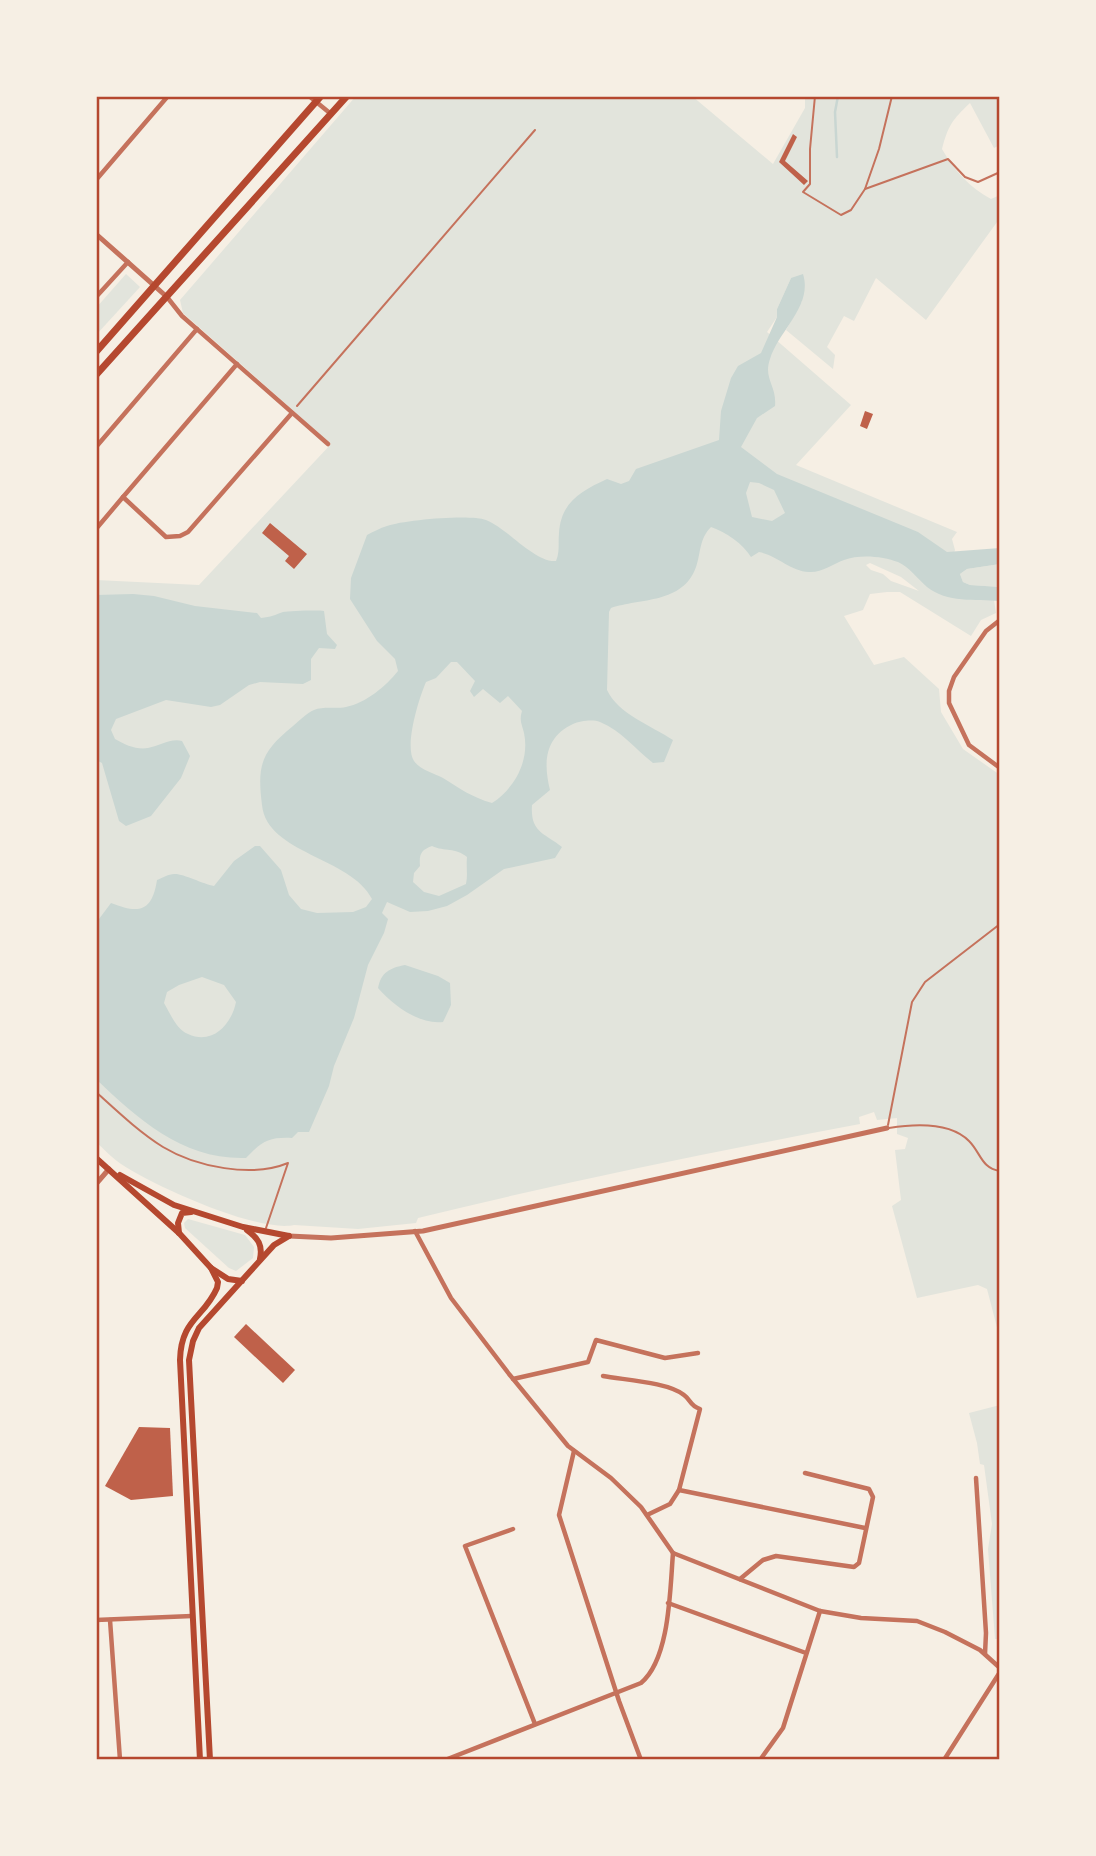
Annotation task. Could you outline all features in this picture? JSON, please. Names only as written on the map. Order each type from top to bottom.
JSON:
[{"type":"main road","points":[[96,375],[347,96]]},
{"type":"main road","points":[[96,352],[315,98]]},
{"type":"main road","points":[[96,1158],[179,1233],[211,1268],[228,1279],[243,1280]]},
{"type":"main road","points":[[109,1169],[157,1197],[193,1212],[264,1233],[289,1236]]},
{"type":"main road","points":[[179,1233],[178,1223],[182,1213],[193,1212]]},
{"type":"main road","points":[[243,1227],[260,1243],[262,1250],[259,1260]]},
{"type":"main road","points":[[210,1760],[189,1360],[199,1328],[259,1260],[274,1245],[289,1236]]},
{"type":"main road","points":[[200,1760],[181,1349],[190,1323],[217,1288],[218,1282],[211,1268]]},
{"type":"street","points":[[96,180],[168,96]]},
{"type":"street","points":[[315,98],[331,114]]},
{"type":"street","points":[[96,234],[167,297]]},
{"type":"street","points":[[96,298],[128,261]]},
{"type":"street","points":[[164,275],[161,285],[173,307],[328,444]]},
{"type":"street","points":[[96,447],[197,329]]},
{"type":"street","points":[[96,529],[237,364]]},
{"type":"street","points":[[123,497],[166,537],[180,536],[188,532],[292,412]]},
{"type":"street","points":[[1000,620],[986,631],[954,677],[949,691],[949,704],[970,745],[1000,768]]},
{"type":"street","points":[[289,1236],[331,1238],[415,1231],[887,1128]]},
{"type":"street","points":[[96,1184],[109,1169]]},
{"type":"street","points":[[415,1231],[451,1298],[513,1379],[568,1446],[611,1478],[647,1515],[673,1553],[820,1611],[862,1618],[917,1622],[946,1632],[985,1655],[1000,1670],[944,1760]]},
{"type":"street","points":[[513,1379],[588,1362],[596,1340],[665,1358],[698,1353]]},
{"type":"street","points":[[603,1376],[665,1387],[685,1395],[691,1405],[700,1409],[679,1490],[670,1504],[647,1515]]},
{"type":"street","points":[[574,1451],[559,1515],[641,1760]]},
{"type":"street","points":[[740,1579],[763,1560],[776,1556],[854,1567],[859,1563],[873,1497],[869,1489],[805,1473]]},
{"type":"street","points":[[976,1478],[986,1633],[985,1655]]},
{"type":"street","points":[[679,1490],[865,1528]]},
{"type":"street","points":[[513,1530],[465,1546],[535,1724]]},
{"type":"street","points":[[445,1760],[641,1683],[650,1675],[665,1629],[673,1553]]},
{"type":"street","points":[[668,1603],[806,1653]]},
{"type":"street","points":[[760,1760],[783,1728],[820,1611]]},
{"type":"street","points":[[96,1620],[192,1616]]},
{"type":"street","points":[[110,1620],[120,1760]]},
{"type":"lane","points":[[815,96],[810,184],[803,192],[841,215],[850,210],[865,189],[880,149],[892,96]]},
{"type":"lane","points":[[297,406],[535,130]]},
{"type":"lane","points":[[865,189],[948,159],[965,177],[978,182],[1000,172]]},
{"type":"lane","points":[[1000,924],[925,982],[912,1002],[887,1128],[911,1124],[950,1130],[969,1140],[985,1165],[1000,1171]]},
{"type":"lane","points":[[96,1092],[164,1148],[193,1160],[246,1170],[279,1167],[288,1163],[264,1233]]},
{"type":"shaded area","points":[[356,96],[692,96],[773,164],[805,108],[805,96],[1000,96],[1000,145],[994,148],[970,103],[951,124],[944,141],[942,149],[969,184],[991,199],[1000,195],[1000,218],[926,320],[876,278],[854,321],[844,316],[827,347],[835,355],[833,369],[786,330],[802,301],[791,278],[777,309],[777,317],[767,332],[851,405],[796,465],[957,532],[952,539],[955,550],[941,594],[994,600],[996,613],[981,620],[971,636],[900,592],[870,594],[863,610],[844,616],[874,665],[904,657],[939,689],[941,712],[963,749],[1000,775],[1000,1339],[987,1289],[978,1285],[917,1298],[892,1206],[901,1200],[895,1150],[905,1149],[908,1138],[897,1134],[897,1118],[877,1120],[874,1112],[859,1117],[860,1124],[528,1192],[418,1218],[416,1223],[358,1229],[278,1226],[232,1215],[206,1206],[136,1173],[118,1162],[96,1142],[96,580],[199,585],[331,444],[183,313],[180,300]],"holes":[[[870,563],[901,577],[919,591],[891,581],[866,565]]]},
{"type":"shaded area","points":[[126,274],[140,287],[96,335],[96,308]]},
{"type":"shaded area","points":[[803,274],[805,286],[799,307],[774,348],[768,366],[775,406],[757,418],[741,447],[777,474],[918,532],[947,552],[1000,548],[1000,564],[967,569],[960,574],[963,582],[970,585],[1000,587],[1000,601],[943,596],[927,587],[902,564],[878,557],[850,558],[818,571],[802,571],[759,552],[751,557],[734,539],[711,527],[702,541],[696,567],[681,588],[660,598],[611,608],[609,612],[607,690],[627,713],[673,740],[664,762],[653,763],[622,735],[600,722],[573,724],[564,729],[552,743],[547,760],[550,790],[532,805],[536,827],[562,847],[555,858],[504,869],[467,895],[447,906],[428,911],[410,912],[387,902],[382,913],[388,919],[384,933],[368,965],[354,1018],[309,1132],[298,1132],[292,1138],[266,1141],[246,1158],[223,1157],[182,1145],[146,1123],[96,1079],[96,923],[111,903],[129,909],[143,908],[152,899],[157,880],[172,874],[214,886],[234,861],[255,846],[260,846],[281,870],[289,895],[301,909],[317,913],[353,912],[366,907],[372,899],[347,873],[293,845],[278,834],[267,821],[262,805],[260,779],[264,760],[274,744],[311,711],[346,707],[361,702],[382,688],[398,671],[395,659],[377,641],[350,599],[351,578],[367,535],[384,527],[407,522],[437,518],[478,518],[494,524],[539,557],[556,561],[564,513],[568,505],[581,493],[607,479],[621,484],[629,481],[636,469],[719,440],[721,411],[731,378],[738,366],[761,353],[791,278]],"holes":[[[750,482],[774,490],[785,513],[772,521],[752,517],[746,493]],[[451,662],[457,662],[475,681],[470,691],[474,697],[483,689],[500,703],[508,696],[522,711],[525,743],[522,764],[507,790],[492,803],[423,769],[414,761],[411,745],[416,710],[426,682],[436,678]],[[432,846],[467,857],[466,884],[439,896],[424,892],[413,882],[423,851]],[[202,977],[224,985],[236,1002],[226,1025],[213,1035],[205,1037],[184,1032],[164,1003],[167,992]]]},
{"type":"shaded area","points":[[1000,564],[1000,587],[970,585],[963,582],[960,574],[967,569]]},
{"type":"shaded area","points":[[133,594],[195,606],[257,613],[261,618],[283,612],[324,611],[327,634],[337,645],[335,649],[319,648],[311,659],[311,680],[303,684],[260,682],[249,685],[220,705],[211,707],[166,700],[116,719],[111,730],[115,739],[123,743],[144,748],[182,741],[190,756],[181,778],[151,816],[126,826],[119,821],[102,763],[96,760],[96,595]]},
{"type":"shaded area","points":[[405,965],[450,983],[451,1005],[443,1022],[416,1017],[391,1001],[378,988],[381,978],[387,972]]},
{"type":"shaded area","points":[[188,1219],[245,1235],[254,1247],[253,1258],[236,1271],[229,1268],[185,1228],[184,1223]]},
{"type":"shaded area","points":[[1000,1405],[1000,1639],[995,1639],[988,1549],[992,1524],[984,1465],[980,1464],[969,1413]]},
{"type":"building","points":[[793,134],[797,137],[785,161],[808,181],[804,185],[779,162]]},
{"type":"building","points":[[865,411],[873,414],[867,429],[860,426]]},
{"type":"building","points":[[270,523],[307,554],[294,569],[285,561],[289,556],[262,533]]},
{"type":"building","points":[[246,1324],[295,1370],[283,1383],[234,1337]]},
{"type":"building","points":[[139,1427],[170,1428],[173,1496],[131,1500],[105,1486]]},
{"type":"waterway","points":[[837,157],[835,112],[838,96]]}]
